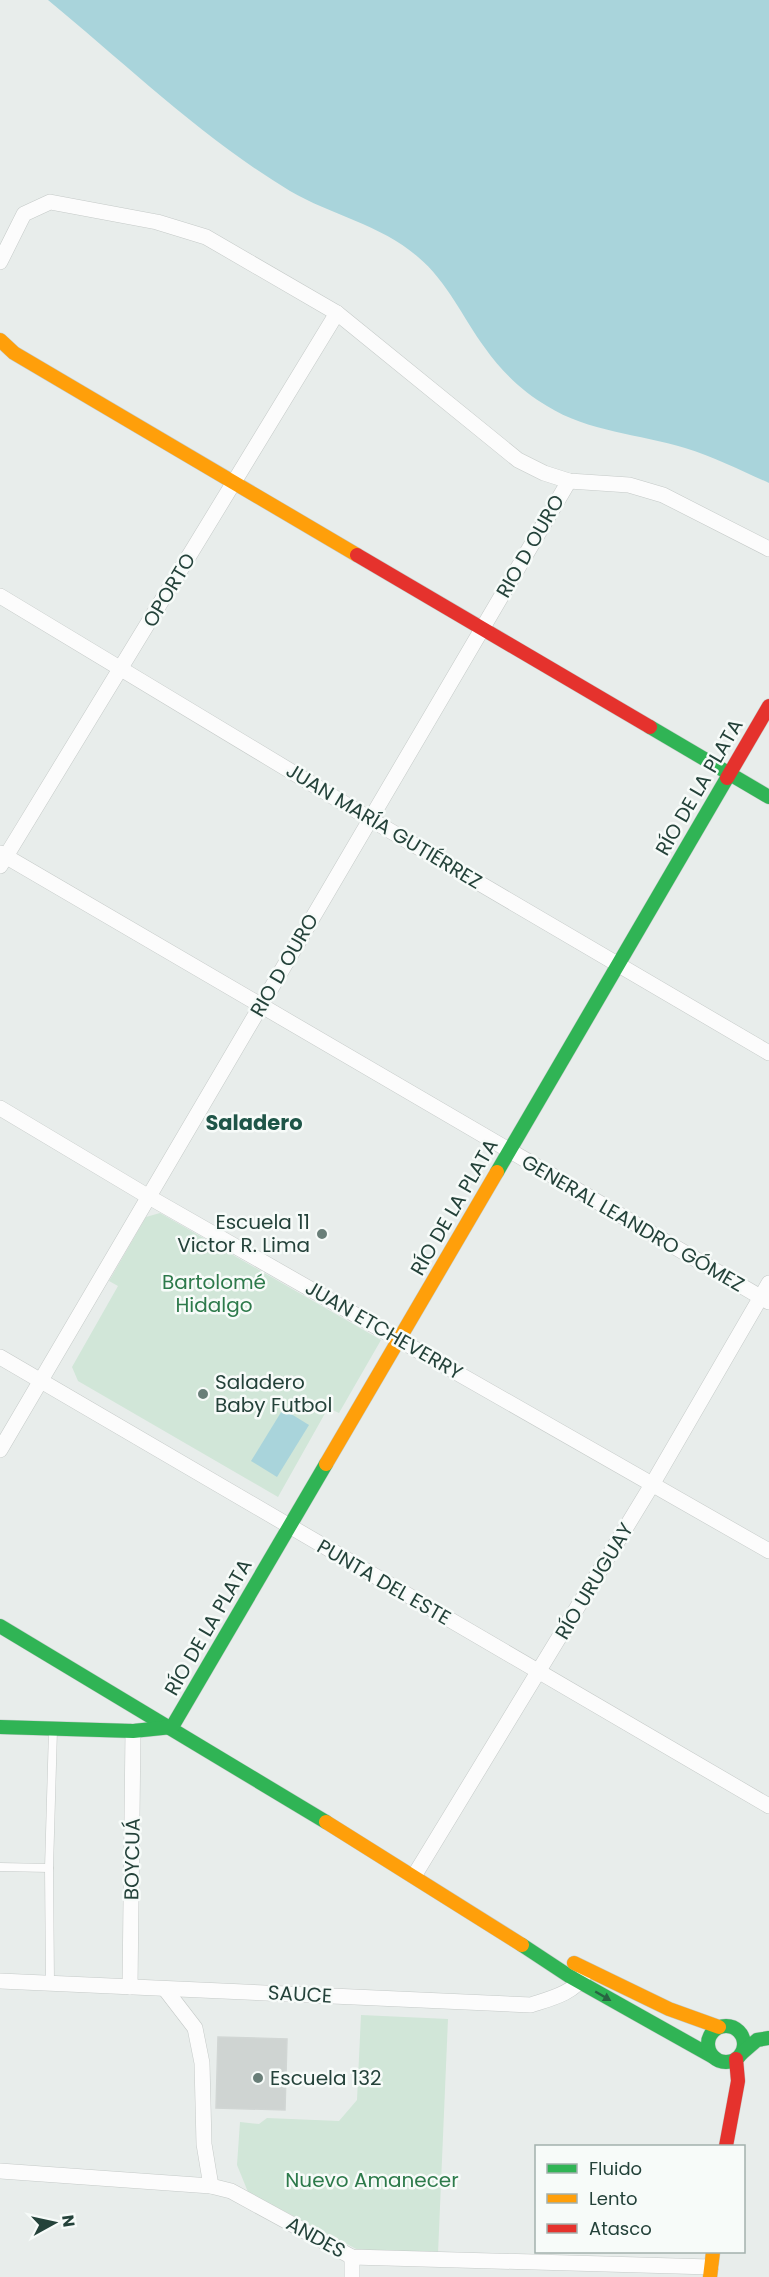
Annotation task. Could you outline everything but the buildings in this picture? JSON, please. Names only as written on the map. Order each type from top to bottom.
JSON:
[{"type":"street","points":[[0,262],[24,214],[50,202],[157,222],[206,237],[337,313],[518,460],[544,473],[569,481],[629,485],[663,495],[769,549]]},
{"type":"street","name":"OPORTO","points":[[2,859],[337,313]]},
{"type":"street","points":[[0,340],[14,353],[233,484],[769,797]]},
{"type":"street","name":"RIO D OURO","points":[[0,1449],[569,481]]},
{"type":"street","name":"JUAN MARÍA GUTIÉRREZ","points":[[0,596],[370,819],[769,1053]]},
{"type":"street","name":"RÍO DE LA PLATA","points":[[172,1728],[769,706]]},
{"type":"street","name":"GENERAL LEANDRO GÓMEZ","points":[[2,859],[260,1006],[765,1300]]},
{"type":"street","name":"JUAN ETCHEVERRY","points":[[0,1108],[149,1197],[769,1551]]},
{"type":"street","name":"RÍO URUGUAY","points":[[414,1876],[765,1300],[769,1283]]},
{"type":"street","name":"PUNTA DEL ESTE","points":[[0,1357],[769,1806]]},
{"type":"street","points":[[0,1626],[172,1728],[429,1886],[583,1976],[717,2060],[739,2056],[757,2040],[769,2037]]},
{"type":"street","points":[[0,1727],[133,1731],[172,1728]]},
{"type":"street","name":"BOYCUÁ","points":[[130,1987],[133,1731]]},
{"type":"street","points":[[583,1976],[719,2027],[726,2026],[769,2037]]},
{"type":"street","name":"SAUCE","points":[[0,1981],[531,2005],[553,1998],[583,1976]]},
{"type":"street","points":[[165,1989],[195,2028],[202,2063],[204,2144],[211,2186]]},
{"type":"street","points":[[719,2027],[710,2035],[708,2047],[729,2078],[733,2109]]},
{"type":"street","points":[[726,2145],[738,2081],[739,2056],[744,2039],[737,2029]]},
{"type":"street","name":"ANDES","points":[[0,2171],[211,2186],[231,2191],[352,2257],[712,2265]]},
{"type":"street","points":[[352,2257],[352,2277]]},
{"type":"lane","points":[[50,1983],[49,1868],[53,1729]]},
{"type":"lane","points":[[0,1867],[49,1868]]},
{"type":"green space","name":"Bartolomé Hidalgo","points":[[160,1213],[381,1340],[339,1413],[328,1408],[278,1497],[78,1381],[72,1367],[118,1286],[109,1281],[146,1217]]},
{"type":"green space","name":"Nuevo Amanecer","points":[[361,2015],[448,2019],[438,2254],[360,2251],[248,2192],[237,2165],[240,2122],[259,2124],[267,2118],[339,2121],[357,2100]]},
{"type":"water","points":[[48,0],[769,0],[769,483],[685,448],[580,422],[538,400],[521,388],[491,357],[438,277],[418,257],[404,246],[372,228],[290,191],[226,148]]},
{"type":"water","points":[[283,1409],[309,1425],[277,1477],[251,1461]]},
{"type":"traffic: fast","points":[[650,727],[769,797]]},
{"type":"traffic: fast","points":[[497,1172],[727,778]]},
{"type":"traffic: fast","points":[[0,1727],[133,1731],[172,1727],[326,1464]]},
{"type":"traffic: fast","points":[[0,1626],[326,1822]]},
{"type":"traffic: fast","points":[[522,1945],[569,1976],[715,2058]]},
{"type":"traffic: fast","points":[[726,2026],[739,2031],[744,2044],[739,2057],[726,2062],[713,2057],[708,2044],[713,2031],[726,2026]]},
{"type":"traffic: fast","points":[[742,2053],[757,2040],[769,2038]]},
{"type":"traffic: slow","points":[[0,340],[14,353],[357,555]]},
{"type":"traffic: slow","points":[[326,1464],[497,1172]]},
{"type":"traffic: slow","points":[[326,1822],[522,1945]]},
{"type":"traffic: slow","points":[[574,1963],[669,2009],[719,2027]]},
{"type":"traffic: slow","points":[[710,2277],[713,2253]]},
{"type":"traffic: jam","points":[[357,555],[650,727]]},
{"type":"traffic: jam","points":[[727,778],[769,706]]},
{"type":"traffic: jam","points":[[726,2145],[738,2081],[736,2059]]},
{"type":"place","name":"Escuela 11 Victor R. Lima","points":[[322,1234]]},
{"type":"place","name":"Saladero Baby Futbol","points":[[203,1394]]},
{"type":"place","name":"Escuela 132","points":[[258,2078]]},
{"type":"district","name":"Saladero","points":[[254,1122]]}]
